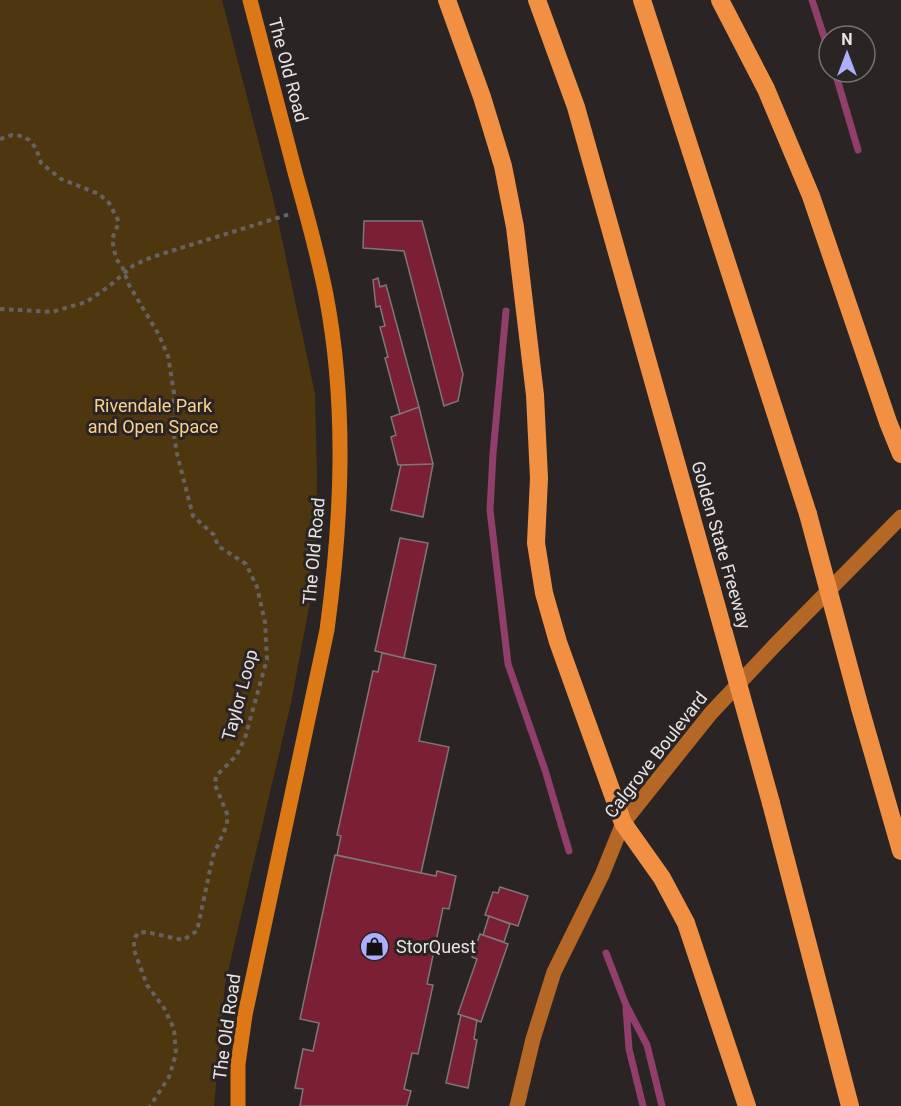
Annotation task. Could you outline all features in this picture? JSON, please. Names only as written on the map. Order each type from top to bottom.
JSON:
[{"type":"highway","points":[[447,0],[482,96],[503,166],[515,227],[535,395],[539,478],[536,543],[543,593],[558,642],[623,823],[662,878],[686,923],[747,1106]]},
{"type":"highway","name":"Golden State Freeway","points":[[537,0],[576,107],[771,803],[850,1106]]},
{"type":"highway","points":[[642,0],[808,514],[901,851]]},
{"type":"highway","points":[[720,0],[766,89],[811,196],[901,454]]},
{"type":"main road","name":"The Old Road","points":[[238,1106],[238,1064],[245,1015],[327,630],[335,567],[340,468],[339,409],[326,295],[306,210],[250,0]]},
{"type":"main road","name":"Calgrove Boulevard","points":[[517,1106],[532,1039],[554,972],[602,875],[623,823],[711,713],[901,517]]},
{"type":"path","name":"Taylor Loop","points":[[0,139],[12,135],[22,136],[29,140],[36,148],[41,163],[61,179],[99,194],[109,203],[119,222],[112,239],[116,259],[159,335],[168,356],[174,393],[173,429],[193,516],[214,535],[218,546],[246,564],[257,587],[265,622],[267,659],[245,738],[236,756],[216,776],[214,784],[228,816],[226,827],[213,856],[197,931],[183,940],[146,932],[138,933],[134,939],[135,950],[147,985],[164,1008],[174,1029],[176,1054],[170,1077],[150,1106]]},
{"type":"path","points":[[0,309],[52,312],[86,302],[134,265],[152,257],[306,210]]},
{"type":"green space","name":"Rivendale Park and Open Space","points":[[0,0],[222,0],[274,202],[315,394],[317,479],[314,580],[291,703],[225,984],[214,1106],[0,1106]]},
{"type":"building","points":[[364,221],[422,221],[463,374],[458,401],[444,406],[404,251],[363,248]]},
{"type":"building","points":[[378,278],[380,287],[386,285],[419,407],[400,414],[385,358],[388,357],[380,327],[385,326],[380,306],[376,307],[373,280]]},
{"type":"building","points":[[419,407],[433,464],[398,465],[391,437],[396,435],[391,417]]},
{"type":"building","points":[[433,464],[423,517],[391,510],[401,465]]},
{"type":"building","points":[[400,538],[428,543],[404,658],[375,651]]},
{"type":"building","points":[[382,653],[436,665],[419,741],[449,747],[421,873],[337,855],[341,836],[337,835],[373,671],[378,672]]},
{"type":"building","name":"StorQuest","points":[[335,855],[436,876],[437,871],[456,876],[449,909],[443,908],[427,984],[433,985],[418,1054],[412,1053],[404,1089],[411,1091],[407,1106],[300,1106],[303,1089],[295,1088],[303,1049],[313,1051],[319,1023],[300,1019]]},
{"type":"building","points":[[500,887],[528,896],[518,926],[485,915],[493,892],[498,893]]},
{"type":"building","points":[[489,916],[510,924],[504,942],[483,935]]},
{"type":"building","points":[[480,934],[508,944],[481,1022],[458,1014],[477,959],[472,957]]},
{"type":"building","points":[[461,1015],[477,1020],[474,1039],[477,1040],[468,1088],[446,1083]]},
{"type":"waterway","points":[[812,0],[820,24]]},
{"type":"waterway","points":[[839,84],[858,150]]},
{"type":"waterway","points":[[506,311],[490,510],[508,664],[545,770],[569,851]]},
{"type":"waterway","points":[[606,953],[626,1005],[647,1045],[662,1106]]},
{"type":"waterway","points":[[626,1008],[629,1049],[643,1106]]},
{"type":"place","name":"StorQuest","points":[[375,947]]}]
